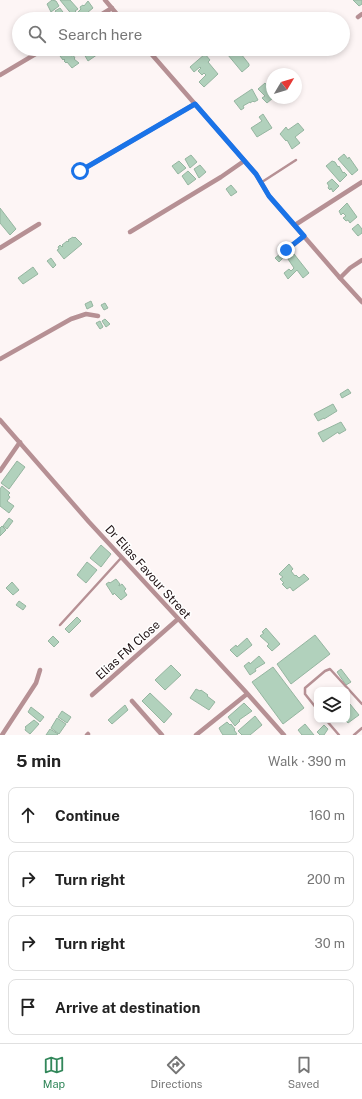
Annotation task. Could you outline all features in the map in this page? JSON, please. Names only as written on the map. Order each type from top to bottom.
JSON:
[{"type":"street","points":[[105,0],[115,12]]},
{"type":"street","points":[[105,12],[112,8]]},
{"type":"street","points":[[0,75],[32,56]]},
{"type":"street","points":[[153,56],[244,161],[261,182],[269,196],[362,302]]},
{"type":"street","points":[[80,171],[195,104]]},
{"type":"street","points":[[130,232],[221,177],[244,161]]},
{"type":"street","points":[[294,225],[362,182]]},
{"type":"street","points":[[0,248],[39,224]]},
{"type":"street","points":[[286,250],[304,236]]},
{"type":"street","points":[[340,278],[350,268],[362,260]]},
{"type":"street","points":[[0,359],[71,319],[86,314],[98,316]]},
{"type":"street","name":"Dr Elias Favour Street","points":[[0,420],[121,558],[284,735]]},
{"type":"street","points":[[0,471],[20,442]]},
{"type":"street","name":"Elias FM Close","points":[[92,695],[178,619]]},
{"type":"street","points":[[2,735],[36,683],[40,670]]},
{"type":"street","points":[[196,735],[247,694]]},
{"type":"street","points":[[132,702],[162,735]]},
{"type":"lane","points":[[261,182],[296,160]]},
{"type":"lane","points":[[60,625],[121,558]]},
{"type":"lane","points":[[314,705],[305,694],[304,688],[325,671],[330,669],[346,687]]},
{"type":"lane","points":[[350,691],[362,704]]},
{"type":"lane","points":[[329,723],[339,735]]},
{"type":"lane","points":[[354,735],[362,728]]},
{"type":"building","points":[[52,0],[56,1],[59,6],[51,12],[47,4]]},
{"type":"building","points":[[60,0],[70,0],[78,9],[75,11],[76,12],[70,12]]},
{"type":"building","points":[[353,0],[362,0],[362,4],[359,6]]},
{"type":"building","points":[[88,1],[93,8],[88,12],[78,12],[81,9],[80,7],[83,5],[84,6]]},
{"type":"building","points":[[60,8],[63,12],[56,12],[55,11]]},
{"type":"building","points":[[60,56],[74,56],[74,59],[79,63],[72,68],[67,62],[66,63],[64,61],[64,59],[63,60]]},
{"type":"building","points":[[85,56],[95,56],[88,61]]},
{"type":"building","points":[[203,56],[207,56],[210,60],[208,62],[218,74],[204,87],[199,82],[206,75],[204,73],[202,75],[198,71],[201,68],[200,67],[194,72],[190,67]]},
{"type":"building","points":[[229,56],[243,56],[249,66],[242,72]]},
{"type":"building","points":[[265,83],[266,84],[266,102],[262,98],[265,96],[258,89]]},
{"type":"building","points":[[252,89],[258,100],[243,106],[244,108],[241,110],[234,101]]},
{"type":"building","points":[[263,114],[272,128],[257,137],[251,128],[262,121],[259,117]]},
{"type":"building","points":[[298,123],[304,130],[295,137],[300,143],[292,149],[287,140],[286,141],[280,134],[286,127],[288,130]]},
{"type":"building","points":[[344,154],[348,159],[349,157],[358,170],[352,175],[338,159]]},
{"type":"building","points":[[191,155],[197,162],[190,168],[185,159]]},
{"type":"building","points":[[179,161],[186,168],[178,174],[172,166]]},
{"type":"building","points":[[332,161],[335,162],[343,173],[344,172],[347,175],[340,182],[326,166]]},
{"type":"building","points":[[200,165],[206,172],[199,178],[194,169]]},
{"type":"building","points":[[188,171],[196,179],[188,185],[182,176]]},
{"type":"building","points":[[332,179],[339,186],[333,192],[331,188],[330,190],[328,188],[329,186],[327,183]]},
{"type":"building","points":[[231,185],[237,192],[231,196],[226,189]]},
{"type":"building","points":[[347,203],[357,217],[350,223],[348,220],[346,221],[343,218],[346,216],[343,213],[341,215],[339,211]]},
{"type":"building","points":[[0,208],[16,229],[10,235],[0,223]]},
{"type":"building","points":[[358,224],[362,229],[362,233],[358,236],[352,229]]},
{"type":"building","points":[[75,237],[82,244],[64,259],[57,250],[59,249],[58,247],[60,245],[62,247],[62,245]]},
{"type":"building","points":[[280,254],[283,258],[279,262],[275,258]]},
{"type":"building","points":[[294,254],[309,273],[303,278],[297,270],[288,279],[284,273],[289,269],[291,271],[294,268],[288,259]]},
{"type":"building","points":[[51,258],[56,265],[53,268],[47,261]]},
{"type":"building","points":[[33,267],[38,274],[23,284],[18,278]]},
{"type":"building","points":[[91,301],[93,306],[87,309],[85,304]]},
{"type":"building","points":[[105,303],[108,308],[104,310],[101,305]]},
{"type":"building","points":[[105,319],[110,324],[106,327],[102,321]]},
{"type":"building","points":[[100,321],[103,327],[100,329],[96,323]]},
{"type":"building","points":[[348,389],[351,393],[342,398],[340,394]]},
{"type":"building","points":[[333,404],[337,411],[318,421],[314,414]]},
{"type":"building","points":[[341,422],[346,430],[339,434],[338,432],[323,442],[318,433]]},
{"type":"building","points":[[17,461],[25,467],[9,489],[1,483]]},
{"type":"building","points":[[2,486],[10,493],[8,495],[10,497],[7,501],[14,506],[9,513],[0,506],[0,489]]},
{"type":"building","points":[[9,518],[13,521],[7,529],[3,526]]},
{"type":"building","points":[[2,526],[6,530],[0,536],[0,528]]},
{"type":"building","points":[[101,545],[111,554],[101,567],[90,558]]},
{"type":"building","points":[[87,562],[97,570],[86,583],[77,575]]},
{"type":"building","points":[[289,564],[293,569],[291,571],[295,576],[296,575],[299,578],[304,574],[309,579],[293,591],[290,587],[287,589],[282,584],[284,583],[280,579],[283,577],[279,574]]},
{"type":"building","points":[[116,579],[120,584],[119,586],[122,584],[126,589],[124,591],[127,595],[121,600],[114,593],[113,595],[106,584]]},
{"type":"building","points":[[12,582],[19,590],[13,595],[6,588]]},
{"type":"building","points":[[19,601],[26,606],[23,610],[16,605]]},
{"type":"building","points":[[77,617],[81,621],[69,633],[65,629]]},
{"type":"building","points":[[266,628],[280,644],[272,651],[267,646],[269,644],[260,636],[264,633],[262,632]]},
{"type":"building","points":[[315,635],[330,654],[291,684],[277,664]]},
{"type":"building","points":[[53,636],[59,642],[54,647],[48,641]]},
{"type":"building","points":[[247,638],[252,645],[237,657],[230,650],[236,645],[237,647]]},
{"type":"building","points":[[259,656],[265,663],[255,669],[256,671],[250,675],[244,666],[249,662],[250,664]]},
{"type":"building","points":[[171,665],[181,675],[165,690],[155,680]]},
{"type":"building","points":[[273,667],[304,708],[283,724],[252,682]]},
{"type":"building","points":[[341,669],[351,682],[346,685],[337,672]]},
{"type":"building","points":[[196,689],[201,690],[215,702],[209,710],[190,698]]},
{"type":"building","points":[[150,693],[172,714],[164,723],[142,701]]},
{"type":"building","points":[[244,703],[252,711],[239,720],[240,721],[235,726],[228,717]]},
{"type":"building","points":[[350,704],[359,715],[350,722]]},
{"type":"building","points":[[125,705],[128,710],[112,724],[108,720]]},
{"type":"building","points":[[31,707],[44,717],[40,722],[28,712]]},
{"type":"building","points":[[62,711],[71,717],[67,723],[58,717]]},
{"type":"building","points":[[255,716],[262,725],[250,735],[242,735],[238,731]]},
{"type":"building","points":[[57,718],[66,724],[59,734],[51,728]]},
{"type":"building","points":[[34,720],[39,724],[30,734],[25,730],[25,727]]},
{"type":"building","points":[[227,722],[230,725],[231,724],[237,734],[223,735],[219,728]]},
{"type":"building","points":[[305,724],[314,735],[302,735],[298,730]]},
{"type":"building","points":[[324,725],[328,729],[324,735],[320,735],[317,732]]},
{"type":"building","points":[[50,729],[58,734],[46,735]]},
{"type":"route","points":[[80,171],[195,104],[256,174],[269,196],[304,236],[286,250]]}]
